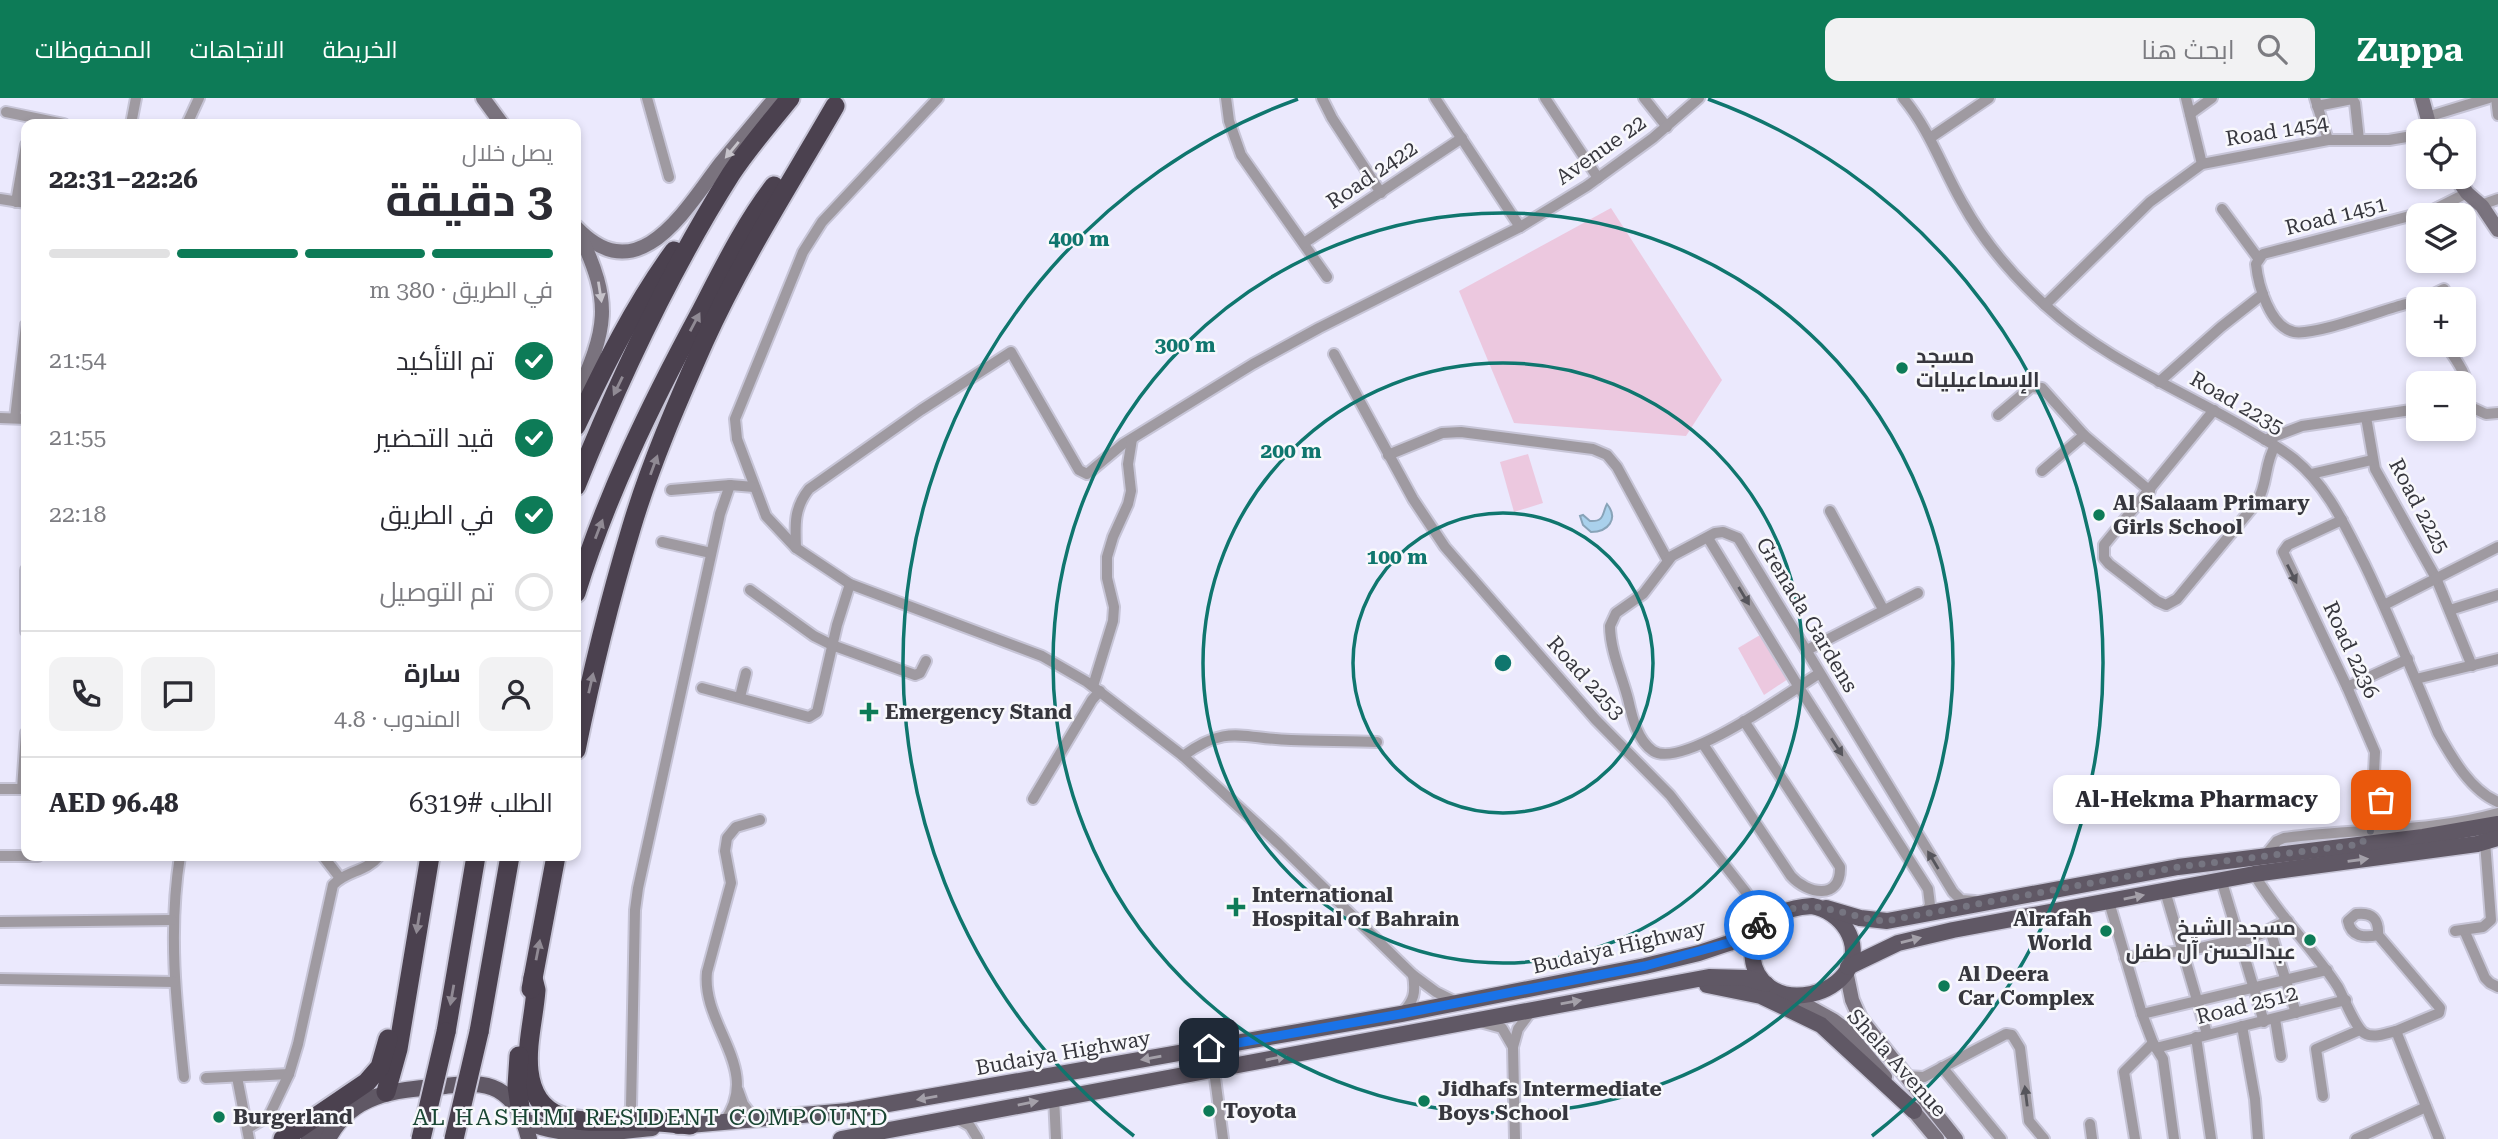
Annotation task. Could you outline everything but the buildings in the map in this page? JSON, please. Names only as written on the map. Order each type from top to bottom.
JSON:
[{"type":"highway","points":[[581,415],[609,355],[649,286],[790,98]]},
{"type":"highway","points":[[581,580],[617,484],[655,396],[768,194],[839,102]]},
{"type":"highway","points":[[581,728],[602,634],[631,527],[663,438],[705,340],[755,242],[839,102]]},
{"type":"highway","points":[[581,473],[606,410],[669,282],[731,174]]},
{"type":"highway","points":[[386,1092],[398,1049],[429,861]]},
{"type":"highway","points":[[421,1139],[446,1032],[475,861]]},
{"type":"highway","points":[[454,1139],[479,1032],[509,861]]},
{"type":"highway","points":[[523,1118],[517,1086],[518,1059],[555,861]]},
{"type":"highway","points":[[283,1139],[358,1090],[380,1067],[396,1001],[409,976]]},
{"type":"highway","points":[[533,978],[536,990],[529,1069],[534,1093],[550,1110],[572,1121],[631,1117],[690,1125]]},
{"type":"main road","points":[[2491,840],[2221,879],[1929,935],[1890,946],[1847,969],[1830,986],[1803,996],[1788,995],[1766,984],[1755,967],[1752,953],[1755,938],[1765,922],[1787,910],[1812,906],[1886,921],[2178,867],[2264,857],[2365,838],[2458,832],[2492,820]]},
{"type":"main road","points":[[1826,908],[1836,916],[1850,938],[1853,954],[1847,969]]},
{"type":"main road","name":"Budaiya Highway","points":[[523,1118],[540,1131],[567,1137],[848,1111],[1401,1014],[1645,966],[1728,943],[1765,922]]},
{"type":"main road","name":"Budaiya Highway","points":[[841,1139],[917,1132],[956,1118],[1054,1097],[1214,1070],[1709,977],[1731,976],[1766,984]]},
{"type":"main road","points":[[1684,983],[1746,991],[1805,1015],[1838,1038],[1914,1111]]},
{"type":"main road","points":[[309,1139],[331,1133],[356,1107],[386,1092],[472,1083],[485,1085],[506,1096],[523,1118],[529,1139]]},
{"type":"street","points":[[132,119],[136,98]]},
{"type":"street","points":[[189,119],[198,98]]},
{"type":"street","points":[[483,98],[498,119]]},
{"type":"street","points":[[647,98],[669,177]]},
{"type":"street","points":[[581,232],[593,242],[612,249],[626,250],[653,243],[673,226],[775,98]]},
{"type":"street","points":[[938,98],[822,222],[803,251],[735,419],[737,439],[766,516],[796,548],[850,584],[1042,656],[1097,688],[1184,756],[1278,842],[1413,975],[1436,992],[1458,1003]]},
{"type":"street","points":[[1226,98],[1229,121],[1241,155],[1327,277]]},
{"type":"street","points":[[1322,98],[1332,118],[1381,192]]},
{"type":"street","points":[[1435,98],[1520,227]]},
{"type":"street","points":[[1545,98],[1598,178]]},
{"type":"street","points":[[1644,98],[1667,127]]},
{"type":"street","name":"Avenue 22","points":[[796,548],[795,518],[801,499],[809,489],[921,410],[1010,352],[1082,473],[1092,472],[1132,439],[1222,383],[1308,334],[1520,227],[1598,178],[1667,127],[1699,98]]},
{"type":"street","name":"Road 2235","points":[[1903,98],[1930,138],[1978,229],[2045,305],[2114,356],[2275,446],[2311,474],[2333,502],[2384,604],[2447,749],[2485,796],[2498,802]]},
{"type":"street","points":[[1930,138],[1989,98]]},
{"type":"street","points":[[2045,305],[2150,202],[2202,164],[2186,98]]},
{"type":"street","points":[[2190,114],[2212,98]]},
{"type":"street","points":[[2422,98],[2428,119]]},
{"type":"street","points":[[2441,119],[2489,98]]},
{"type":"street","points":[[2496,98],[2498,115]]},
{"type":"street","name":"Road 1454","points":[[2316,102],[2352,99],[2355,103],[2359,140]]},
{"type":"street","points":[[2316,102],[2328,140]]},
{"type":"street","points":[[6,112],[25,119]]},
{"type":"street","name":"Road 1454","points":[[2202,164],[2328,140],[2389,140],[2406,137]]},
{"type":"street","name":"Road 2422","points":[[1304,243],[1462,138]]},
{"type":"street","points":[[2464,189],[2482,205],[2498,230]]},
{"type":"street","name":"Road 1451","points":[[2257,261],[2275,251],[2433,211],[2467,193]]},
{"type":"street","points":[[0,199],[21,202]]},
{"type":"street","points":[[2482,205],[2498,200]]},
{"type":"street","points":[[2222,209],[2257,261],[2263,294],[2279,324],[2292,331],[2301,332],[2406,304]]},
{"type":"street","points":[[581,239],[601,288],[603,312],[601,335],[581,387]]},
{"type":"street","points":[[2160,382],[2221,327],[2263,294]]},
{"type":"street","name":"Road 2253","points":[[1334,354],[1413,499],[1445,547],[1595,719],[1670,795],[1745,891],[1765,922]]},
{"type":"street","points":[[1998,415],[2031,387],[2042,388],[2084,435],[2150,491]]},
{"type":"street","points":[[2214,410],[2104,545],[2104,558],[2157,601],[2166,605],[2177,599],[2257,502],[2264,488],[2268,460],[2275,446]]},
{"type":"street","points":[[2476,410],[2498,413]]},
{"type":"street","points":[[2264,440],[2302,426],[2406,411]]},
{"type":"street","name":"Road 2225","points":[[2366,417],[2376,473],[2436,578],[2472,666]]},
{"type":"street","points":[[0,418],[21,419]]},
{"type":"street","points":[[1388,455],[1418,440],[1442,433],[1461,432],[1593,449],[1607,455],[1617,467],[1667,559],[1708,538]]},
{"type":"street","points":[[2042,471],[2084,435]]},
{"type":"street","points":[[1033,799],[1097,688],[1113,621],[1114,607],[1107,578],[1107,557],[1131,491],[1128,464],[1132,439]]},
{"type":"street","points":[[2311,474],[2372,460]]},
{"type":"street","points":[[671,490],[730,485],[754,487]]},
{"type":"street","points":[[631,1117],[635,910],[638,888],[722,504],[730,485]]},
{"type":"street","points":[[1830,511],[1883,609]]},
{"type":"street","name":"Road 2236","points":[[2342,520],[2288,545],[2283,552],[2375,752],[2374,773],[2381,809],[2379,819],[2365,838]]},
{"type":"street","name":"Grenada Gardens","points":[[1924,915],[1930,905],[1928,888],[1798,686],[1708,538],[1723,532],[1738,538],[1956,896],[1966,901],[2004,899]]},
{"type":"street","points":[[662,542],[712,553]]},
{"type":"street","points":[[2384,604],[2498,547]]},
{"type":"street","name":"Road 2253","points":[[1652,750],[1640,736],[1633,718],[1610,626],[1616,613],[1648,589],[1667,559]]},
{"type":"street","points":[[702,688],[809,717],[814,716],[850,584]]},
{"type":"street","points":[[750,590],[807,632],[832,645],[915,675],[920,673],[926,661]]},
{"type":"street","points":[[1807,650],[1917,593]]},
{"type":"street","points":[[2450,610],[2498,595]]},
{"type":"street","points":[[2347,687],[2407,659]]},
{"type":"street","points":[[2416,680],[2498,659]]},
{"type":"street","points":[[740,697],[746,673]]},
{"type":"street","points":[[1639,764],[1652,750],[1668,755],[1703,744],[1819,673]]},
{"type":"street","points":[[1703,744],[1791,876],[1806,888],[1826,891],[1836,884],[1840,867],[1744,721]]},
{"type":"street","points":[[1184,756],[1199,744],[1233,734],[1287,740],[1377,742]]},
{"type":"street","points":[[0,789],[21,789]]},
{"type":"street","points":[[2485,796],[2492,820]]},
{"type":"street","points":[[2492,820],[2498,813]]},
{"type":"street","points":[[756,1121],[743,1104],[734,1062],[710,1005],[706,983],[731,883],[725,851],[727,838],[736,827],[760,820]]},
{"type":"street","points":[[2491,840],[2492,917],[2487,926],[2459,931],[2485,978],[2498,987]]},
{"type":"street","points":[[0,856],[21,856]]},
{"type":"street","points":[[179,861],[172,920],[174,982],[184,1077]]},
{"type":"street","points":[[327,861],[340,878]]},
{"type":"street","points":[[250,1135],[269,1116],[289,1073],[298,1044],[330,894],[340,878],[370,866],[374,861]]},
{"type":"street","points":[[2254,874],[2267,895],[2327,970],[2346,1000],[2360,1030],[2373,1036],[2396,1031],[2439,1013],[2440,1008],[2378,935]]},
{"type":"street","points":[[2221,879],[2255,988],[2281,1056]]},
{"type":"street","points":[[2165,891],[2199,1001],[2211,1139]]},
{"type":"street","points":[[2109,902],[2142,1014],[2163,1059],[2174,1139]]},
{"type":"street","points":[[0,922],[172,920]]},
{"type":"street","points":[[2125,958],[2184,951],[2240,940],[2288,921]]},
{"type":"street","points":[[2270,930],[2296,1013]]},
{"type":"street","name":"Shela Avenue","points":[[1847,969],[1855,1008],[1956,1139]]},
{"type":"street","points":[[2142,1014],[2327,970]]},
{"type":"street","points":[[1401,1014],[1413,1000],[1413,975]]},
{"type":"street","points":[[0,979],[174,982]]},
{"type":"street","name":"Shela Avenue","points":[[1788,995],[1845,1029],[1937,1139]]},
{"type":"street","name":"Road 2512","points":[[2155,1045],[2242,1027],[2346,1000]]},
{"type":"street","points":[[1515,1139],[1513,1047],[1518,1030],[1534,1008]]},
{"type":"street","points":[[1471,1021],[1502,1028],[1513,1047]]},
{"type":"street","points":[[2242,1027],[2255,1099],[2258,1139]]},
{"type":"street","points":[[2323,1096],[2316,1049],[2360,1030]]},
{"type":"street","points":[[2396,1031],[2439,1139]]},
{"type":"street","points":[[1906,1076],[1924,1077],[2006,1034],[2012,1035],[2020,1048],[2029,1121],[2044,1139]]},
{"type":"street","points":[[2134,1139],[2124,1072],[2155,1045]]},
{"type":"street","points":[[1942,1067],[2001,1139]]},
{"type":"street","points":[[1214,1070],[1223,1139]]},
{"type":"street","points":[[206,1078],[289,1073]]},
{"type":"street","points":[[237,1076],[250,1135]]},
{"type":"street","points":[[1919,1093],[1924,1077]]},
{"type":"street","points":[[724,1122],[734,1106],[738,1088]]},
{"type":"street","points":[[1054,1097],[1056,1139]]},
{"type":"street","points":[[2356,1139],[2426,1107]]},
{"type":"street","points":[[956,1118],[971,1126],[978,1139]]},
{"type":"street","points":[[2090,1124],[2092,1139]]},
{"type":"shaded area","points":[[1611,208],[1722,380],[1686,436],[1514,423],[1459,291]]},
{"type":"shaded area","points":[[1528,454],[1543,503],[1514,512],[1500,462]]},
{"type":"shaded area","points":[[1760,635],[1788,679],[1764,695],[1738,648]]},
{"type":"water","points":[[1607,504],[1612,515],[1610,524],[1602,530],[1591,532],[1583,525],[1580,516],[1583,515],[1590,521],[1598,520]]},
{"type":"way so far","points":[[1759,925],[1787,910],[1812,906],[1860,918],[1886,921],[2178,867],[2361,844],[2379,819],[2381,800]]},
{"type":"place","name":"مسجد الإسماعيليات","points":[[1902,368]]},
{"type":"place","name":"Al Salaam Primary Girls School","points":[[2099,515]]},
{"type":"place","name":"Emergency Stand","points":[[869,712]]},
{"type":"place","name":"Al-Hekma Pharmacy","points":[[2381,800]]},
{"type":"place","name":"International Hospital of Bahrain","points":[[1236,907]]},
{"type":"place","name":"Alrafah World","points":[[2106,931]]},
{"type":"place","name":"مسجد الشيخ عبدالحسن آل طفل","points":[[2310,940]]},
{"type":"place","name":"Al Deera Car Complex","points":[[1944,986]]},
{"type":"place","name":"Jidhafs Intermediate Boys School","points":[[1424,1101]]},
{"type":"place","name":"Toyota","points":[[1209,1111]]},
{"type":"place","name":"Burgerland","points":[[219,1117]]},
{"type":"district","name":"AL HASHIMI RESIDENT COMPOUND","points":[[651,1117]]},
{"type":"route","points":[[1209,1048],[1645,966],[1728,943],[1759,925]]}]
